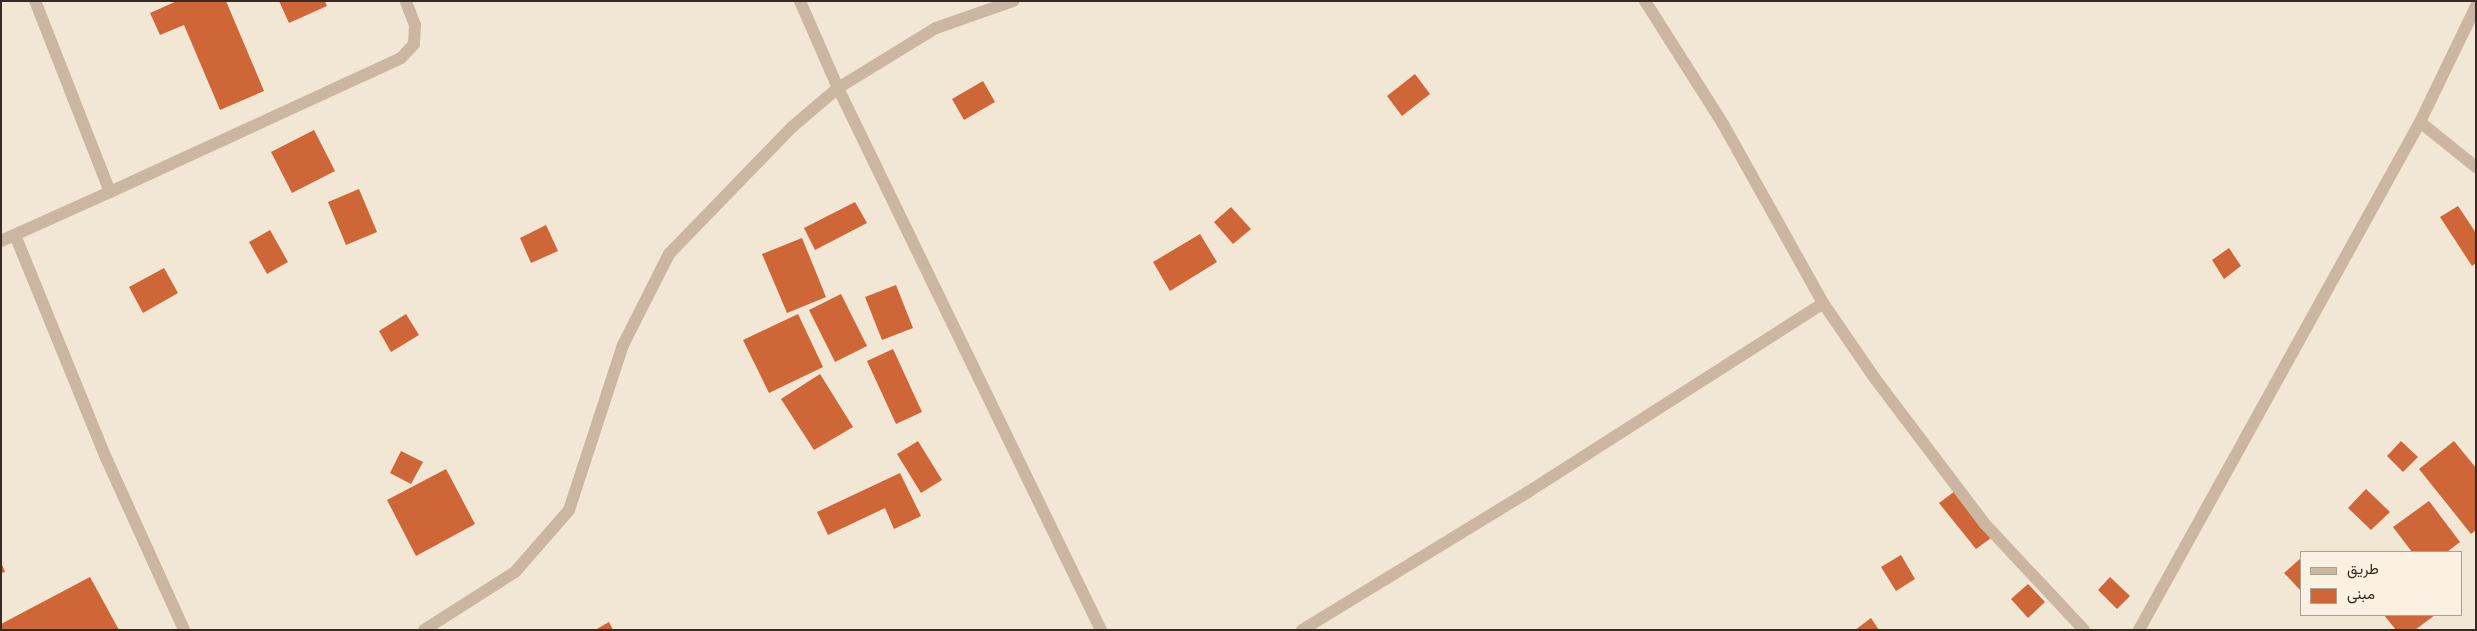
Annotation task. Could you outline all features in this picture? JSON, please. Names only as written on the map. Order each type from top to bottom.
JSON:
[{"type":"street","points":[[35,1],[110,192]]},
{"type":"street","points":[[1,242],[401,58],[414,44],[415,25],[406,1]]},
{"type":"street","points":[[800,1],[838,88],[1101,630]]},
{"type":"street","points":[[424,630],[515,572],[569,510],[623,345],[669,254],[792,127],[838,88],[936,28],[1013,1]]},
{"type":"street","points":[[1645,1],[1723,124],[1823,303],[1984,523],[2084,630]]},
{"type":"street","points":[[2139,630],[2420,122],[2476,6]]},
{"type":"street","points":[[2420,122],[2476,168]]},
{"type":"street","points":[[15,235],[107,460],[184,630]]},
{"type":"street","points":[[1302,630],[1528,492],[1823,303]]},
{"type":"building","points":[[177,1],[226,1],[264,91],[220,110],[184,25],[160,35],[150,13]]},
{"type":"building","points":[[279,1],[325,1],[327,6],[289,23]]},
{"type":"building","points":[[1415,74],[1430,94],[1402,116],[1387,96]]},
{"type":"building","points":[[983,81],[995,102],[964,120],[952,99]]},
{"type":"building","points":[[314,130],[335,171],[292,193],[271,152]]},
{"type":"building","points":[[359,189],[377,232],[346,245],[328,202]]},
{"type":"building","points":[[855,202],[867,223],[815,250],[804,228]]},
{"type":"building","points":[[2458,206],[2476,233],[2476,263],[2472,266],[2440,217]]},
{"type":"building","points":[[1231,207],[1251,229],[1233,244],[1214,222]]},
{"type":"building","points":[[546,225],[558,251],[531,263],[520,238]]},
{"type":"building","points":[[270,230],[288,262],[267,274],[249,242]]},
{"type":"building","points":[[1200,234],[1217,262],[1170,291],[1153,262]]},
{"type":"building","points":[[802,238],[826,297],[787,313],[762,254]]},
{"type":"building","points":[[2229,248],[2241,266],[2224,279],[2212,260]]},
{"type":"building","points":[[164,268],[178,293],[143,313],[129,287]]},
{"type":"building","points":[[896,285],[913,328],[882,340],[865,297]]},
{"type":"building","points":[[841,294],[867,346],[835,362],[809,310]]},
{"type":"building","points":[[406,314],[419,335],[391,352],[379,331]]},
{"type":"building","points":[[798,314],[823,367],[769,393],[743,340]]},
{"type":"building","points":[[893,349],[922,412],[896,424],[867,361]]},
{"type":"building","points":[[820,374],[853,427],[814,450],[781,399]]},
{"type":"building","points":[[918,441],[942,480],[921,493],[897,454]]},
{"type":"building","points":[[2401,441],[2418,457],[2403,472],[2387,456]]},
{"type":"building","points":[[2454,441],[2476,468],[2476,530],[2471,534],[2419,469]]},
{"type":"building","points":[[401,451],[423,462],[411,484],[390,473]]},
{"type":"building","points":[[446,469],[475,524],[416,556],[387,500]]},
{"type":"building","points":[[900,473],[921,516],[894,529],[885,508],[828,535],[817,512]]},
{"type":"building","points":[[2366,489],[2390,512],[2371,530],[2348,508]]},
{"type":"building","points":[[1955,491],[1991,538],[1976,549],[1939,503]]},
{"type":"building","points":[[2429,501],[2460,542],[2448,551],[2411,551],[2393,527]]},
{"type":"building","points":[[1901,555],[1915,579],[1896,591],[1881,567]]},
{"type":"building","points":[[2300,559],[2300,590],[2284,573]]},
{"type":"building","points":[[1,562],[5,572],[1,573]]},
{"type":"building","points":[[90,577],[119,630],[1,630],[1,624]]},
{"type":"building","points":[[2110,577],[2130,596],[2117,609],[2098,590]]},
{"type":"building","points":[[2028,584],[2045,602],[2028,618],[2011,599]]},
{"type":"building","points":[[2385,616],[2434,616],[2415,630],[2396,630]]},
{"type":"building","points":[[1871,618],[1879,630],[1855,630]]},
{"type":"building","points":[[609,622],[613,630],[595,630]]}]
